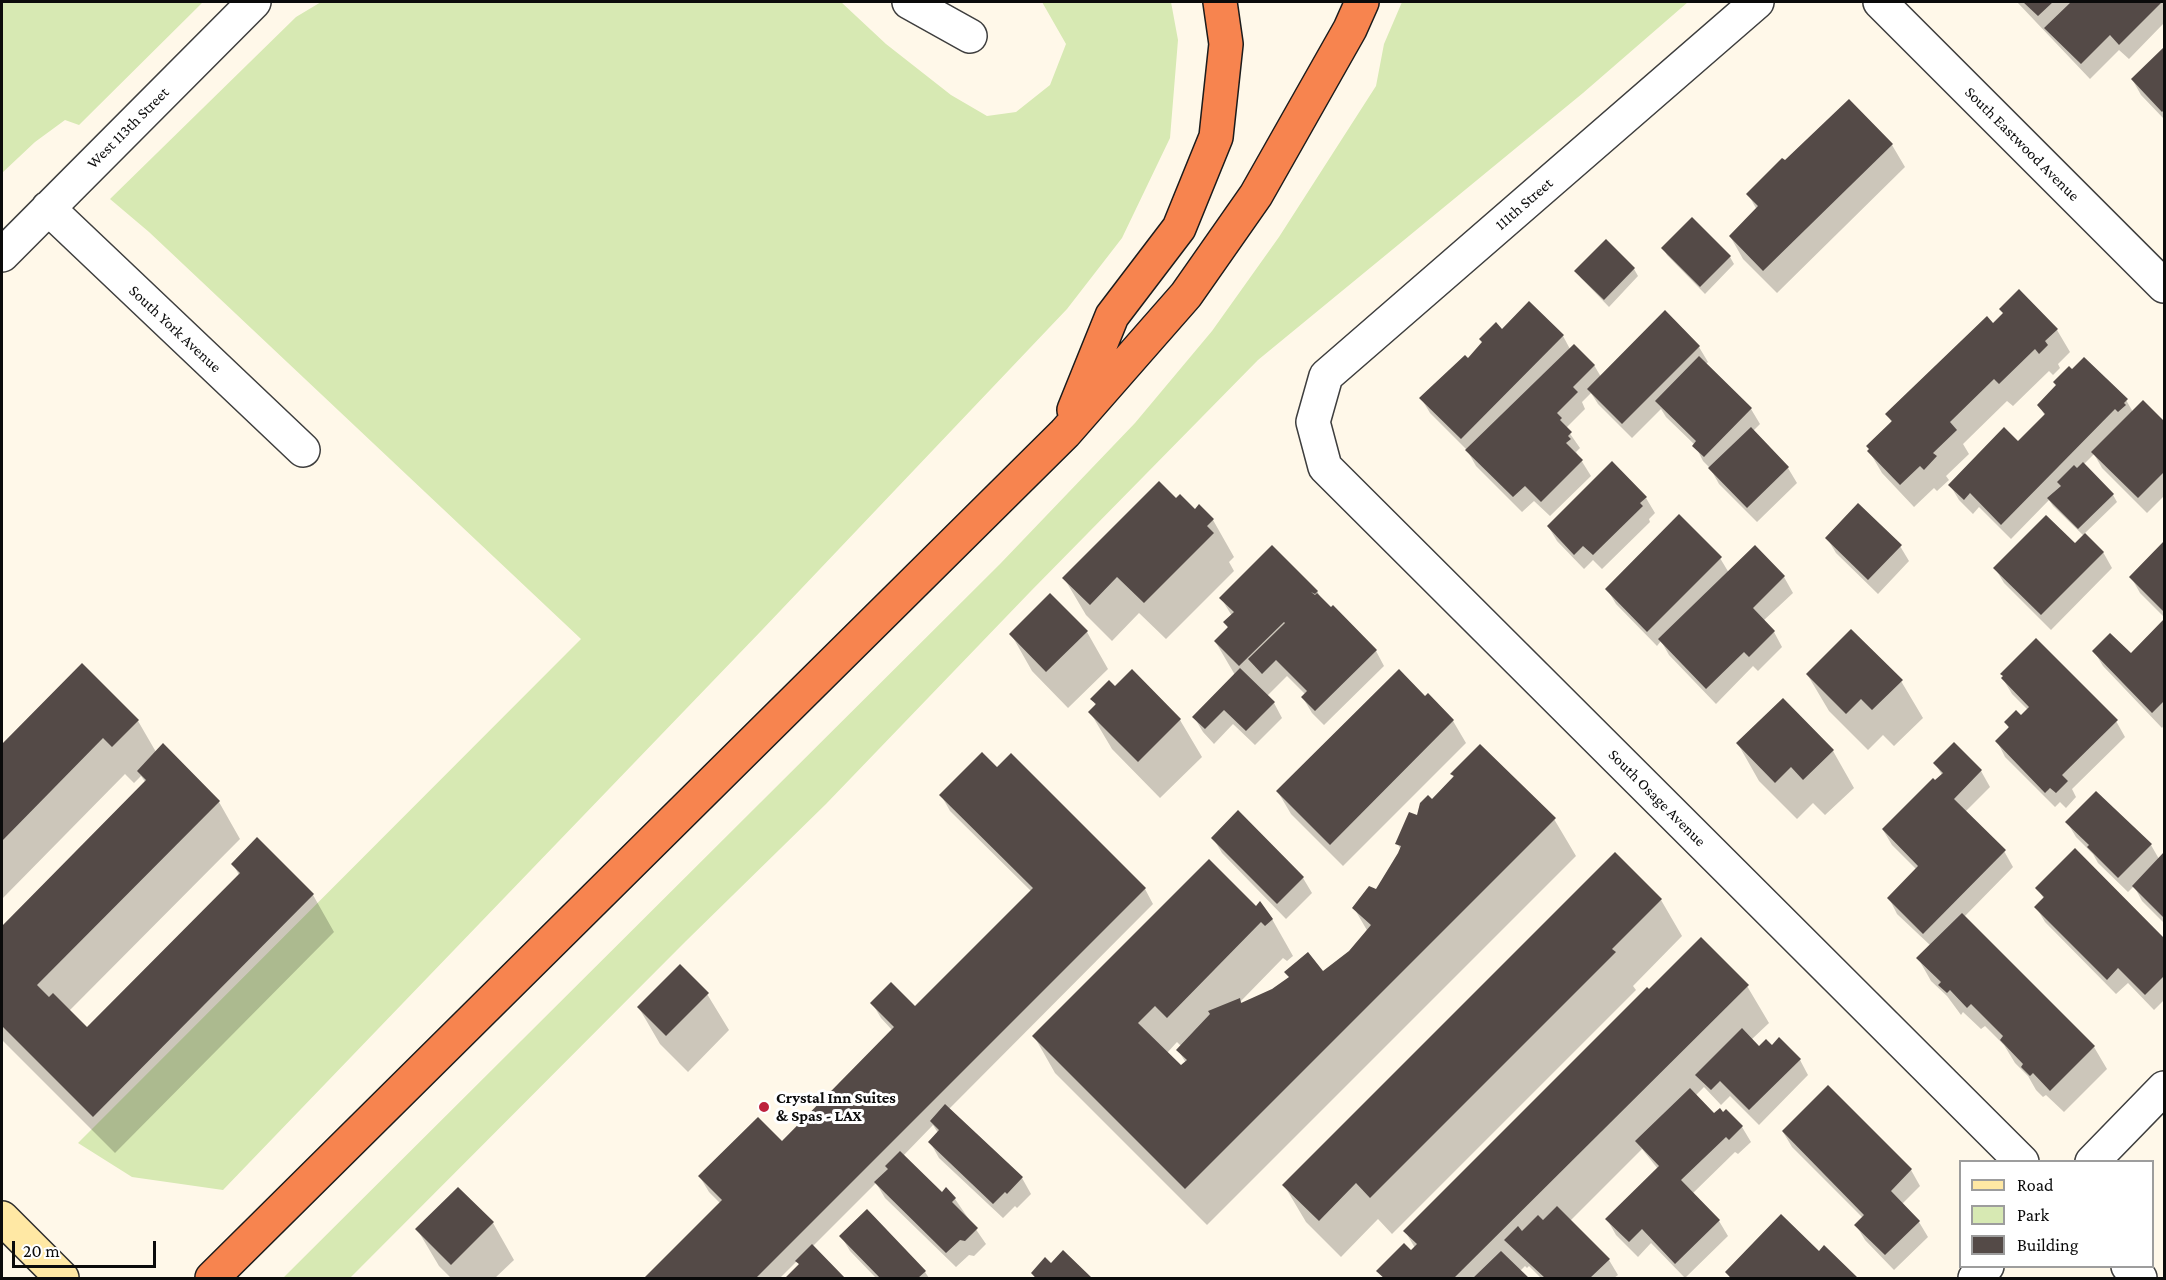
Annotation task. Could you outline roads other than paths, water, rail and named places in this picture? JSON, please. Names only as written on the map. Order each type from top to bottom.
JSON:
[{"type":"highway","points":[[1065,434],[1112,316],[1179,228],[1216,137],[1226,44],[1220,2]]},
{"type":"highway","points":[[212,1278],[1065,434],[1186,295],[1256,195],[1350,29],[1362,2]]},
{"type":"main road","points":[[2,1218],[62,1278]]},
{"type":"street","name":"West 113th Street","points":[[2,255],[254,2]]},
{"type":"street","points":[[909,2],[970,36]]},
{"type":"street","name":"111th Street","points":[[1313,422],[1326,376],[1757,2]]},
{"type":"street","name":"South Eastwood Avenue","points":[[1880,2],[2164,286]]},
{"type":"street","name":"South York Avenue","points":[[48,208],[303,450]]},
{"type":"street","name":"South Osage Avenue","points":[[1313,422],[1325,467],[2021,1160]]},
{"type":"street","points":[[2092,1160],[2164,1088]]},
{"type":"place","name":"Crystal Inn Suites & Spas - LAX","points":[[764,1107]]}]
